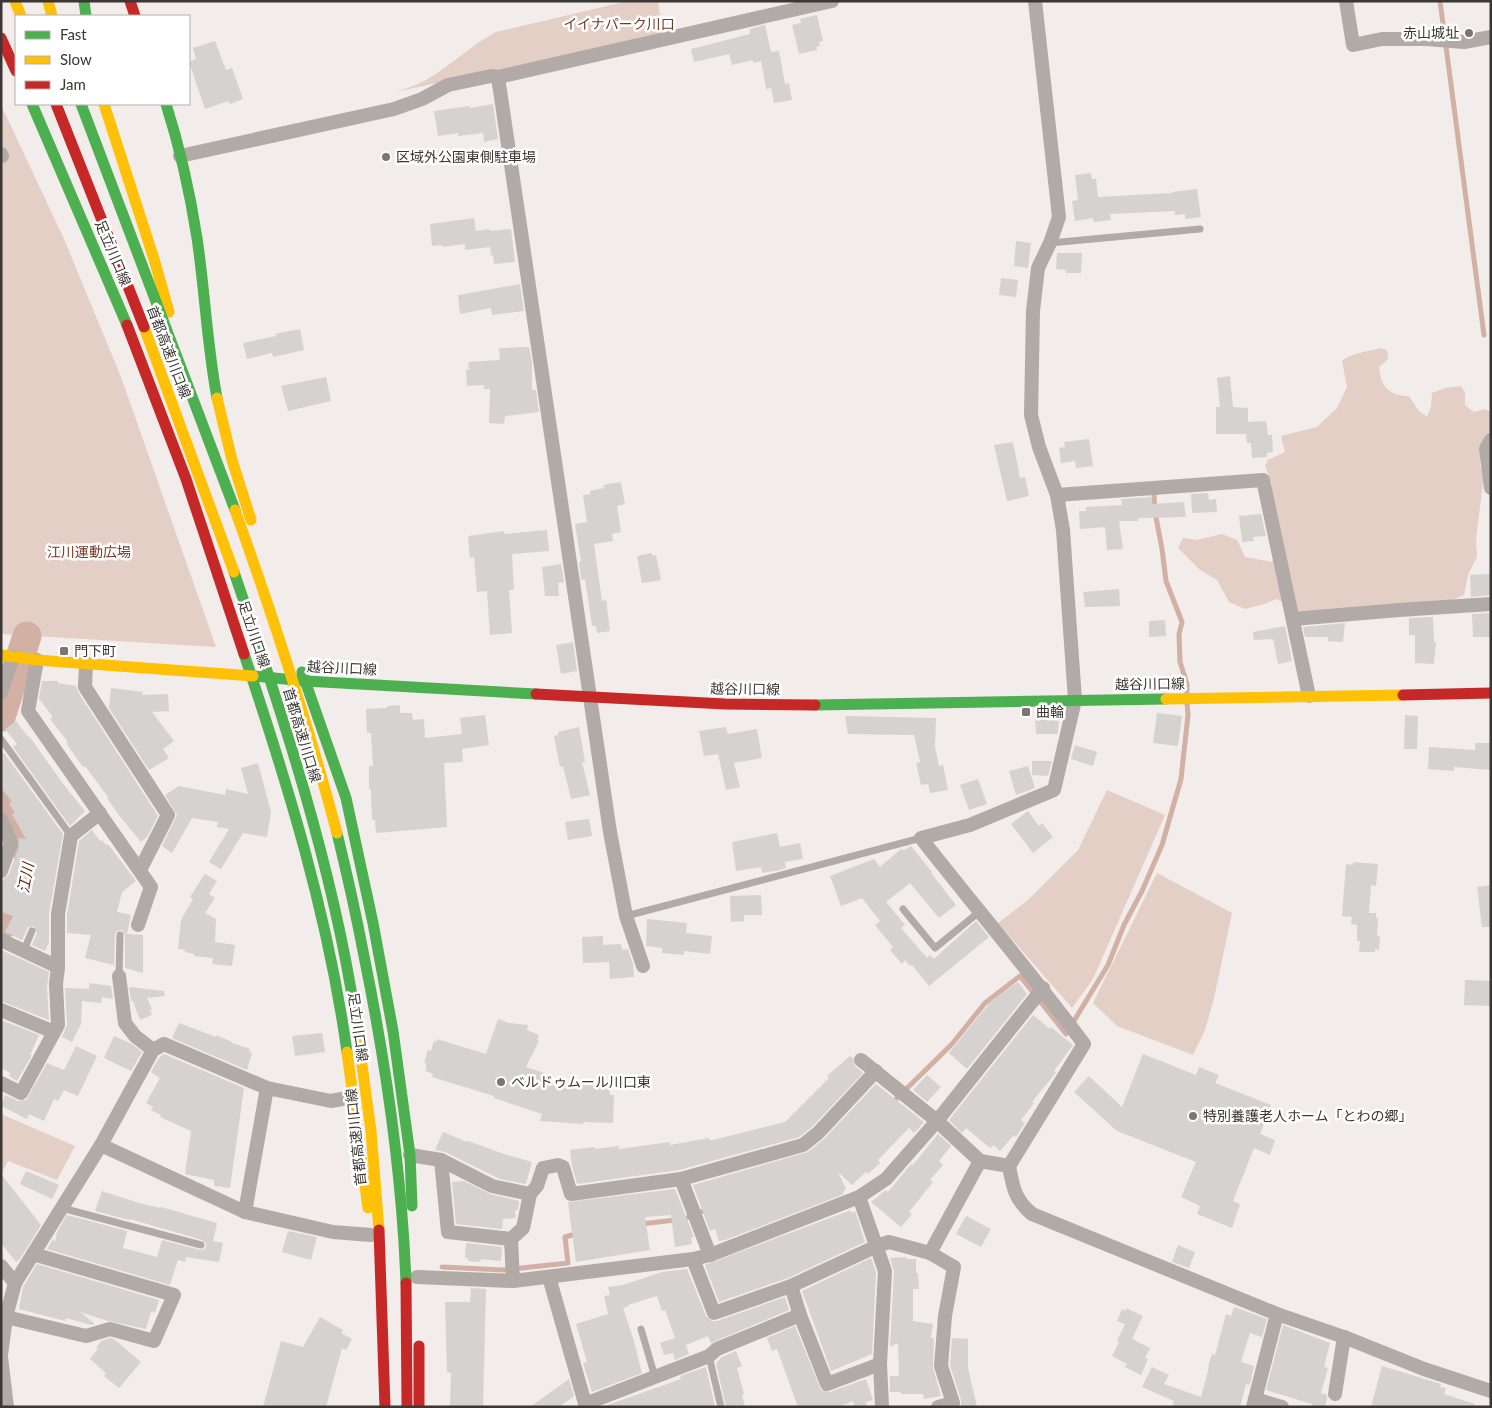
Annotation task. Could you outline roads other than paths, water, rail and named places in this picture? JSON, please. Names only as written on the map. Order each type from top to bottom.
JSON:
[{"type":"main road","points":[[48,1],[52,15]]},
{"type":"main road","points":[[84,1],[86,15]]},
{"type":"main road","points":[[130,1],[136,15]]},
{"type":"main road","points":[[1,38],[15,69]]},
{"type":"main road","name":"足立川口線","points":[[32,105],[107,276],[186,479],[253,676],[282,767],[310,867],[339,994],[371,1235],[377,1407]]},
{"type":"main road","name":"首都高速川口線","points":[[56,105],[203,482],[252,626],[311,815],[327,879],[352,997],[365,1082],[378,1206],[385,1407]]},
{"type":"main road","name":"首都高速川口線","points":[[82,105],[184,372],[286,658],[316,752],[347,870],[376,1013],[390,1101],[403,1230],[408,1361],[407,1407]]},
{"type":"main road","points":[[104,105],[125,176],[161,281],[184,372]]},
{"type":"main road","points":[[166,105],[180,156],[197,238],[215,391],[226,438],[240,488],[346,798],[373,923],[391,1021],[410,1155],[417,1276],[419,1407]]},
{"type":"main road","name":"越谷川口線","points":[[7,656],[305,681],[725,704],[800,705],[1491,693]]},
{"type":"street","points":[[180,156],[394,109],[422,99],[448,85],[498,76],[832,1]]},
{"type":"street","points":[[1035,1],[1059,217],[1050,243],[1038,268],[1032,310],[1031,415],[1039,447],[1057,496],[1063,530],[1076,700],[1054,790],[970,824],[921,838],[979,912],[1043,988],[1084,1044],[1009,1166],[1014,1190],[1022,1205],[1032,1214],[1277,1314],[1344,1337],[1424,1369],[1491,1391]]},
{"type":"street","points":[[1346,1],[1353,45],[1382,39],[1426,39],[1464,42],[1491,37]]},
{"type":"street","points":[[498,76],[610,832],[626,916],[643,966]]},
{"type":"street","points":[[1491,440],[1486,449],[1491,488]]},
{"type":"street","points":[[1057,496],[1263,480],[1309,696]]},
{"type":"street","points":[[1293,619],[1491,604]]},
{"type":"street","points":[[1,692],[7,656]]},
{"type":"street","points":[[37,660],[28,712],[151,887],[138,925]]},
{"type":"street","points":[[86,663],[85,687],[168,815],[140,870]]},
{"type":"street","points":[[1,1083],[21,1093],[58,1025],[56,984],[58,967],[58,914],[71,836],[100,813]]},
{"type":"street","points":[[1,819],[11,843],[4,854],[1,871]]},
{"type":"street","points":[[1,940],[58,967]]},
{"type":"street","points":[[119,976],[125,1023],[136,1036],[154,1050]]},
{"type":"street","points":[[417,1276],[514,1281],[710,1256],[859,1197],[886,1179],[937,1121],[1043,988]]},
{"type":"street","points":[[1,1010],[54,1032]]},
{"type":"street","points":[[7,1407],[1,1356],[6,1317],[15,1283],[101,1145],[154,1050],[164,1044],[267,1088],[331,1101],[352,1098]]},
{"type":"street","points":[[861,1060],[937,1121],[980,1161],[1009,1166]]},
{"type":"street","points":[[441,1160],[448,1232],[511,1239],[523,1228],[530,1194],[537,1186],[543,1168],[558,1165],[562,1167],[572,1194],[682,1178],[803,1145],[818,1134],[876,1071]]},
{"type":"street","points":[[246,1212],[267,1088]]},
{"type":"street","points":[[101,1145],[188,1187],[246,1212],[333,1232],[371,1235]]},
{"type":"street","points":[[410,1155],[441,1160],[492,1186],[530,1194]]},
{"type":"street","points":[[930,1253],[980,1161]]},
{"type":"street","points":[[682,1178],[710,1256]]},
{"type":"street","points":[[859,1197],[885,1271],[880,1364],[882,1407]]},
{"type":"street","points":[[511,1239],[514,1281]]},
{"type":"street","points":[[693,1259],[714,1313],[791,1286],[889,1242],[930,1253],[954,1267],[945,1316],[941,1366],[953,1403],[938,1407]]},
{"type":"street","points":[[6,1317],[86,1336],[110,1329],[154,1341],[174,1294],[33,1254]]},
{"type":"street","points":[[1,1266],[15,1283]]},
{"type":"street","points":[[549,1277],[584,1406],[709,1356],[717,1349],[800,1315]]},
{"type":"street","points":[[791,1286],[800,1315],[827,1384],[880,1364]]},
{"type":"street","points":[[1277,1314],[1254,1403],[1282,1407]]},
{"type":"street","points":[[1335,1394],[1344,1337]]},
{"type":"lane","points":[[1050,243],[1200,229]]},
{"type":"lane","points":[[1,740],[71,836]]},
{"type":"lane","points":[[626,916],[921,838]]},
{"type":"lane","points":[[903,909],[935,948],[979,912]]},
{"type":"lane","points":[[24,950],[32,931]]},
{"type":"lane","points":[[119,976],[120,935]]},
{"type":"lane","points":[[62,1208],[200,1245]]},
{"type":"lane","points":[[641,1329],[655,1377]]},
{"type":"lane","points":[[709,1356],[721,1407]]},
{"type":"waterway","points":[[1440,1],[1484,335]]},
{"type":"waterway","points":[[1154,495],[1166,581],[1182,622],[1179,634],[1180,662],[1187,684],[1187,694]]},
{"type":"waterway","name":"江川","points":[[1,717],[27,636]]},
{"type":"waterway","points":[[892,1103],[952,1044],[985,1003],[1020,976],[1066,1034],[1108,965],[1124,925],[1142,891],[1162,845],[1181,779],[1188,715],[1187,703]]},
{"type":"waterway","name":"江川","points":[[1,799],[5,813],[32,860],[27,890],[10,922],[1,923]]},
{"type":"waterway","points":[[641,1224],[684,1219],[708,1209]]},
{"type":"waterway","points":[[442,1267],[503,1270],[568,1263],[565,1237],[579,1233]]},
{"type":"place","name":"赤山城址","points":[[1469,33]]},
{"type":"place","name":"区域外公園東側駐車場","points":[[386,157]]},
{"type":"place","name":"門下町","points":[[64,651]]},
{"type":"place","name":"曲輪","points":[[1026,712]]},
{"type":"place","name":"ベルドゥムール川口東","points":[[501,1082]]},
{"type":"place","name":"特別養護老人ホーム「とわの郷」","points":[[1193,1116]]},
{"type":"park label","name":"イイナパーク川口","points":[[619,24]]},
{"type":"park label","name":"江川運動広場","points":[[89,552]]}]
